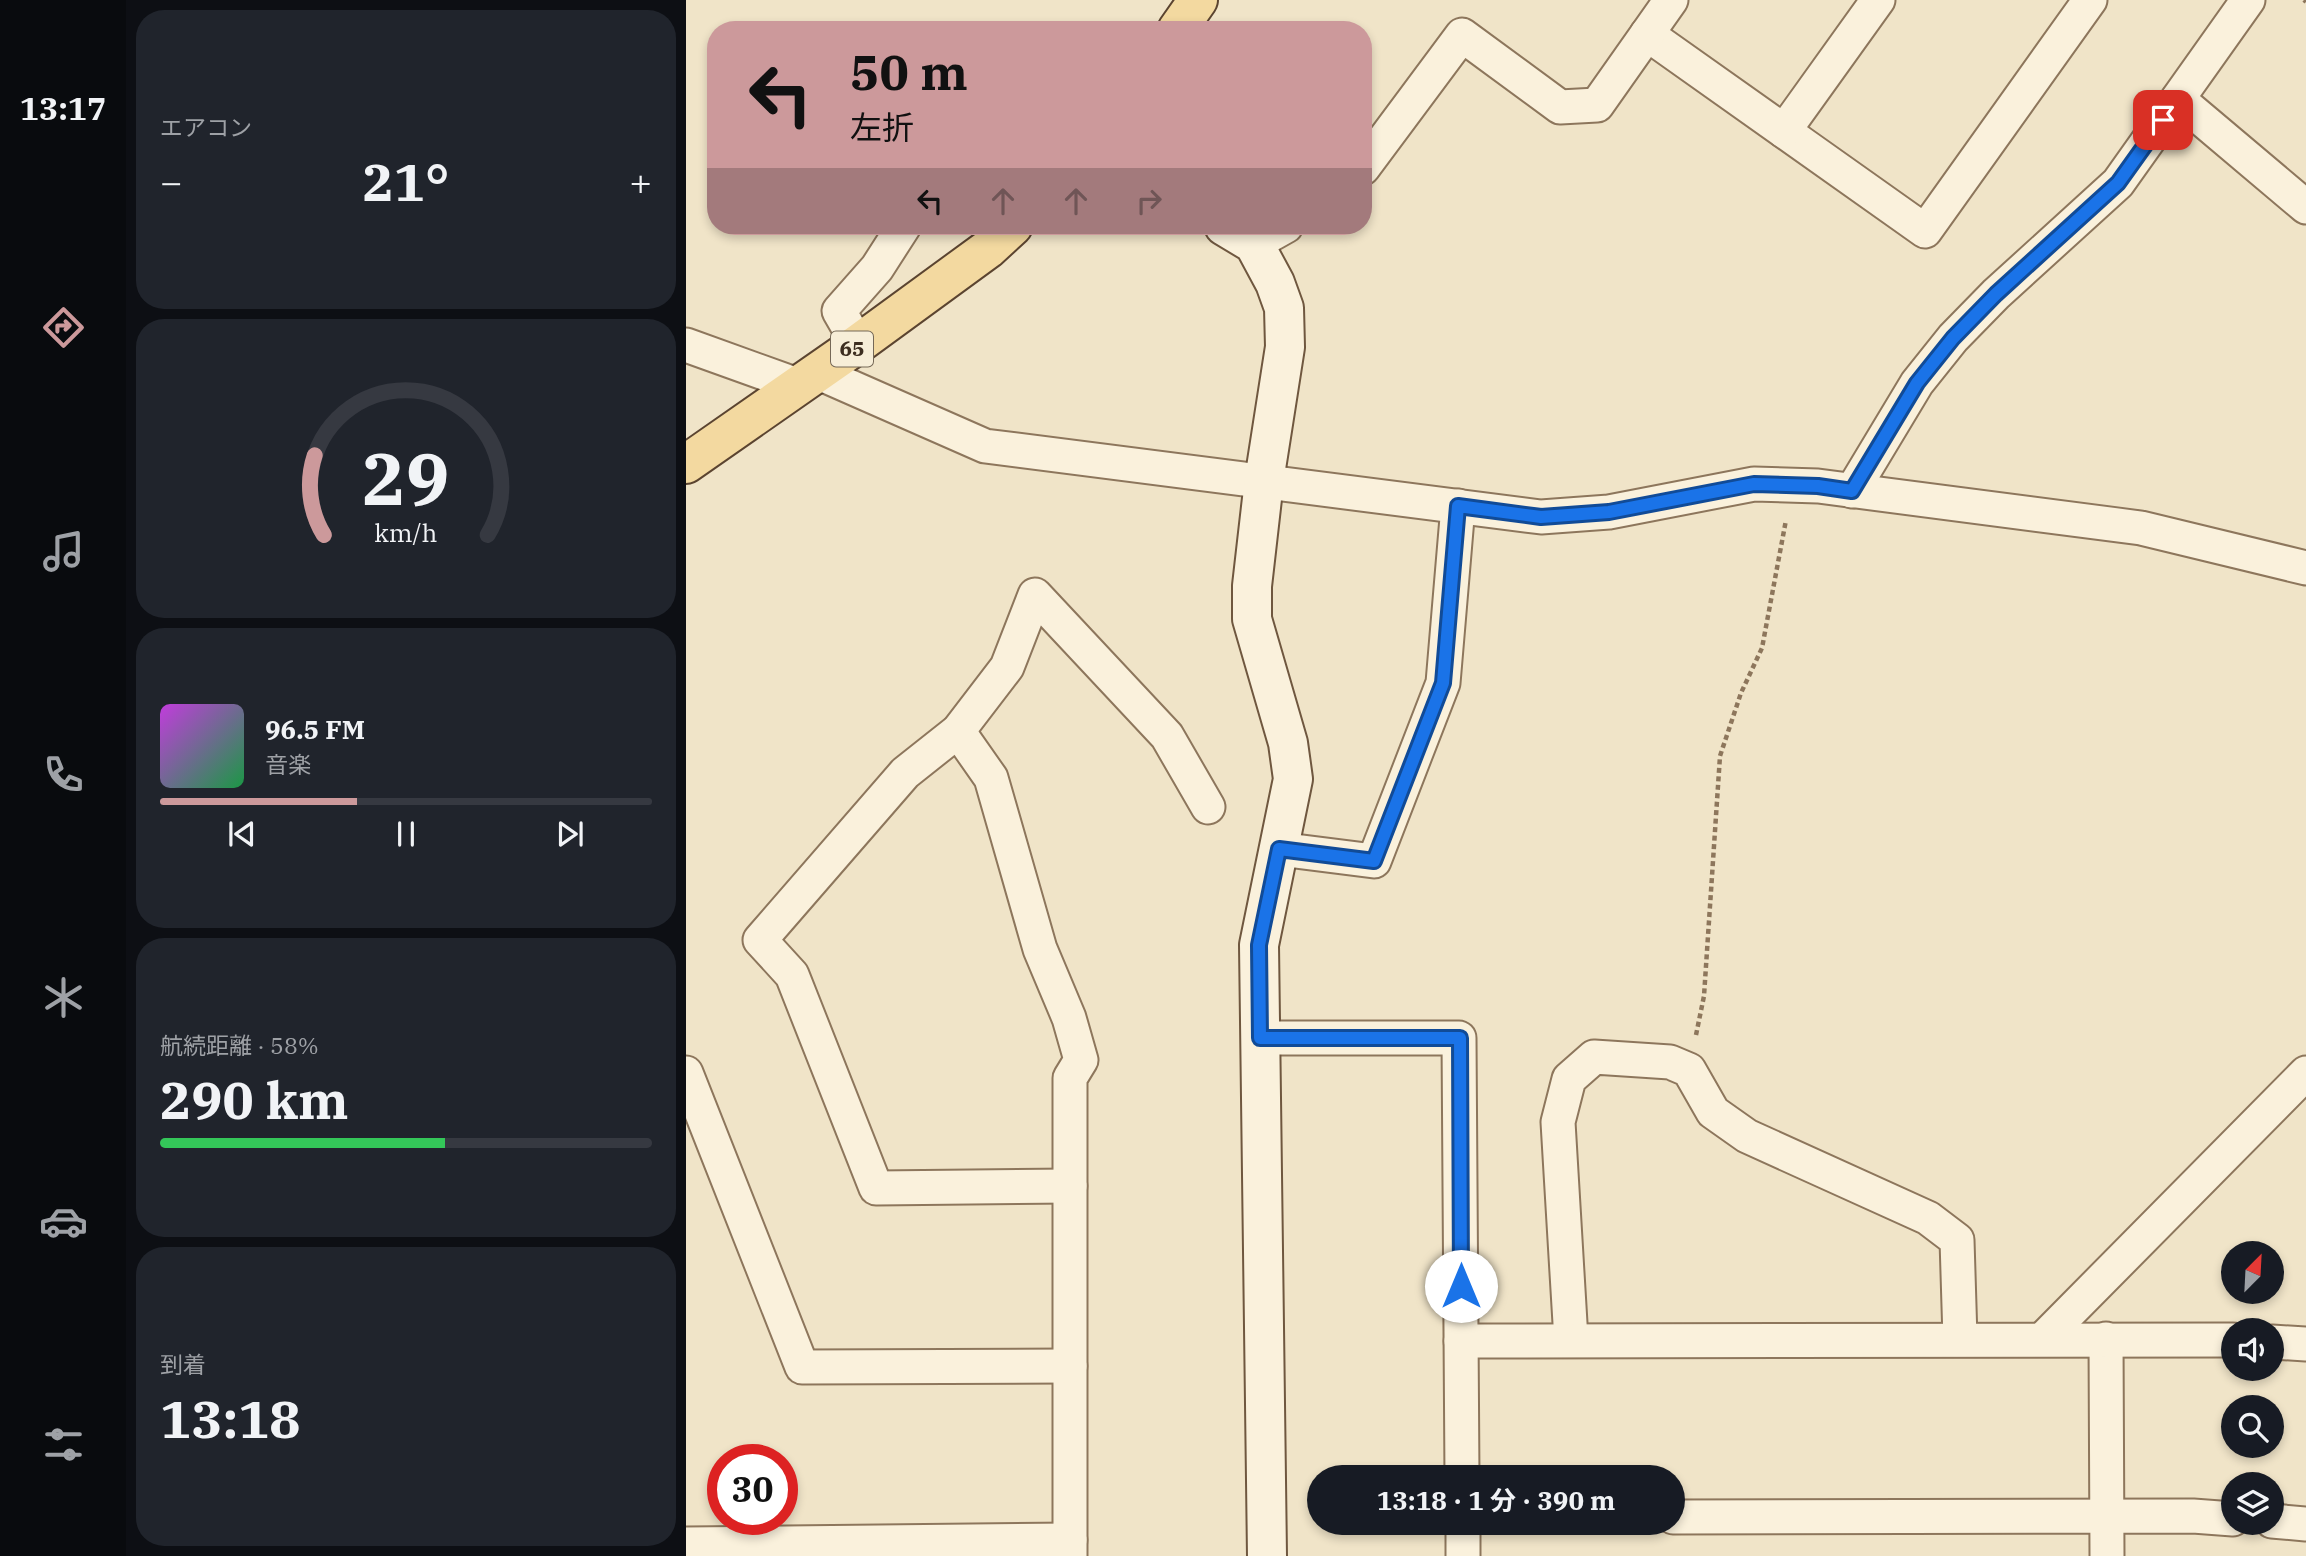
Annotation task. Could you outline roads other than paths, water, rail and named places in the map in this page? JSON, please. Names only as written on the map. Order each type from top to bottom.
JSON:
[{"type":"main road","points":[[1183,21],[1198,0]]},
{"type":"main road","name":"65","points":[[686,464],[858,344],[1003,235]]},
{"type":"street","points":[[1372,156],[1462,35],[1560,107],[1597,105],[1671,0]]},
{"type":"street","points":[[1784,131],[1878,0]]},
{"type":"street","points":[[1647,34],[1925,231],[2090,0]]},
{"type":"street","points":[[1852,491],[1917,383],[1953,338],[1996,294],[2118,183],[2248,0]]},
{"type":"street","points":[[2178,99],[2306,207]]},
{"type":"street","points":[[858,344],[839,311],[877,268],[898,235]]},
{"type":"street","points":[[1256,235],[1284,308],[1285,347],[1264,481],[1252,586],[1252,619],[1288,743],[1293,779],[1259,945],[1266,1556]]},
{"type":"street","points":[[686,345],[809,379],[985,446],[1541,517],[1609,512],[1754,484],[1793,485],[2141,528],[2306,568]]},
{"type":"street","points":[[1279,849],[1374,861],[1443,683],[1458,506]]},
{"type":"street","points":[[1070,1186],[876,1188],[792,975],[760,940],[905,773],[958,732],[1007,667],[1034,595],[1167,736],[1208,807]]},
{"type":"street","points":[[686,1544],[1070,1548],[1070,1078],[1081,1060],[1069,1018],[1040,949],[991,778],[958,732]]},
{"type":"street","points":[[1260,1038],[1460,1038],[1462,1465]]},
{"type":"street","points":[[1571,1340],[1558,1122],[1569,1079],[1594,1057],[1670,1062],[1689,1070],[1713,1112],[1747,1136],[1928,1218],[1957,1240],[1960,1339]]},
{"type":"street","points":[[686,1073],[802,1367],[1070,1366]]},
{"type":"street","points":[[2043,1339],[2306,1073]]},
{"type":"street","points":[[2106,1339],[2107,1556]]},
{"type":"street","points":[[1461,1341],[2221,1340]]},
{"type":"street","points":[[2284,1343],[2306,1344]]},
{"type":"street","points":[[1685,1517],[2221,1518]]},
{"type":"street","points":[[2284,1522],[2306,1524]]},
{"type":"street","points":[[1463,1535],[1463,1556]]}]
